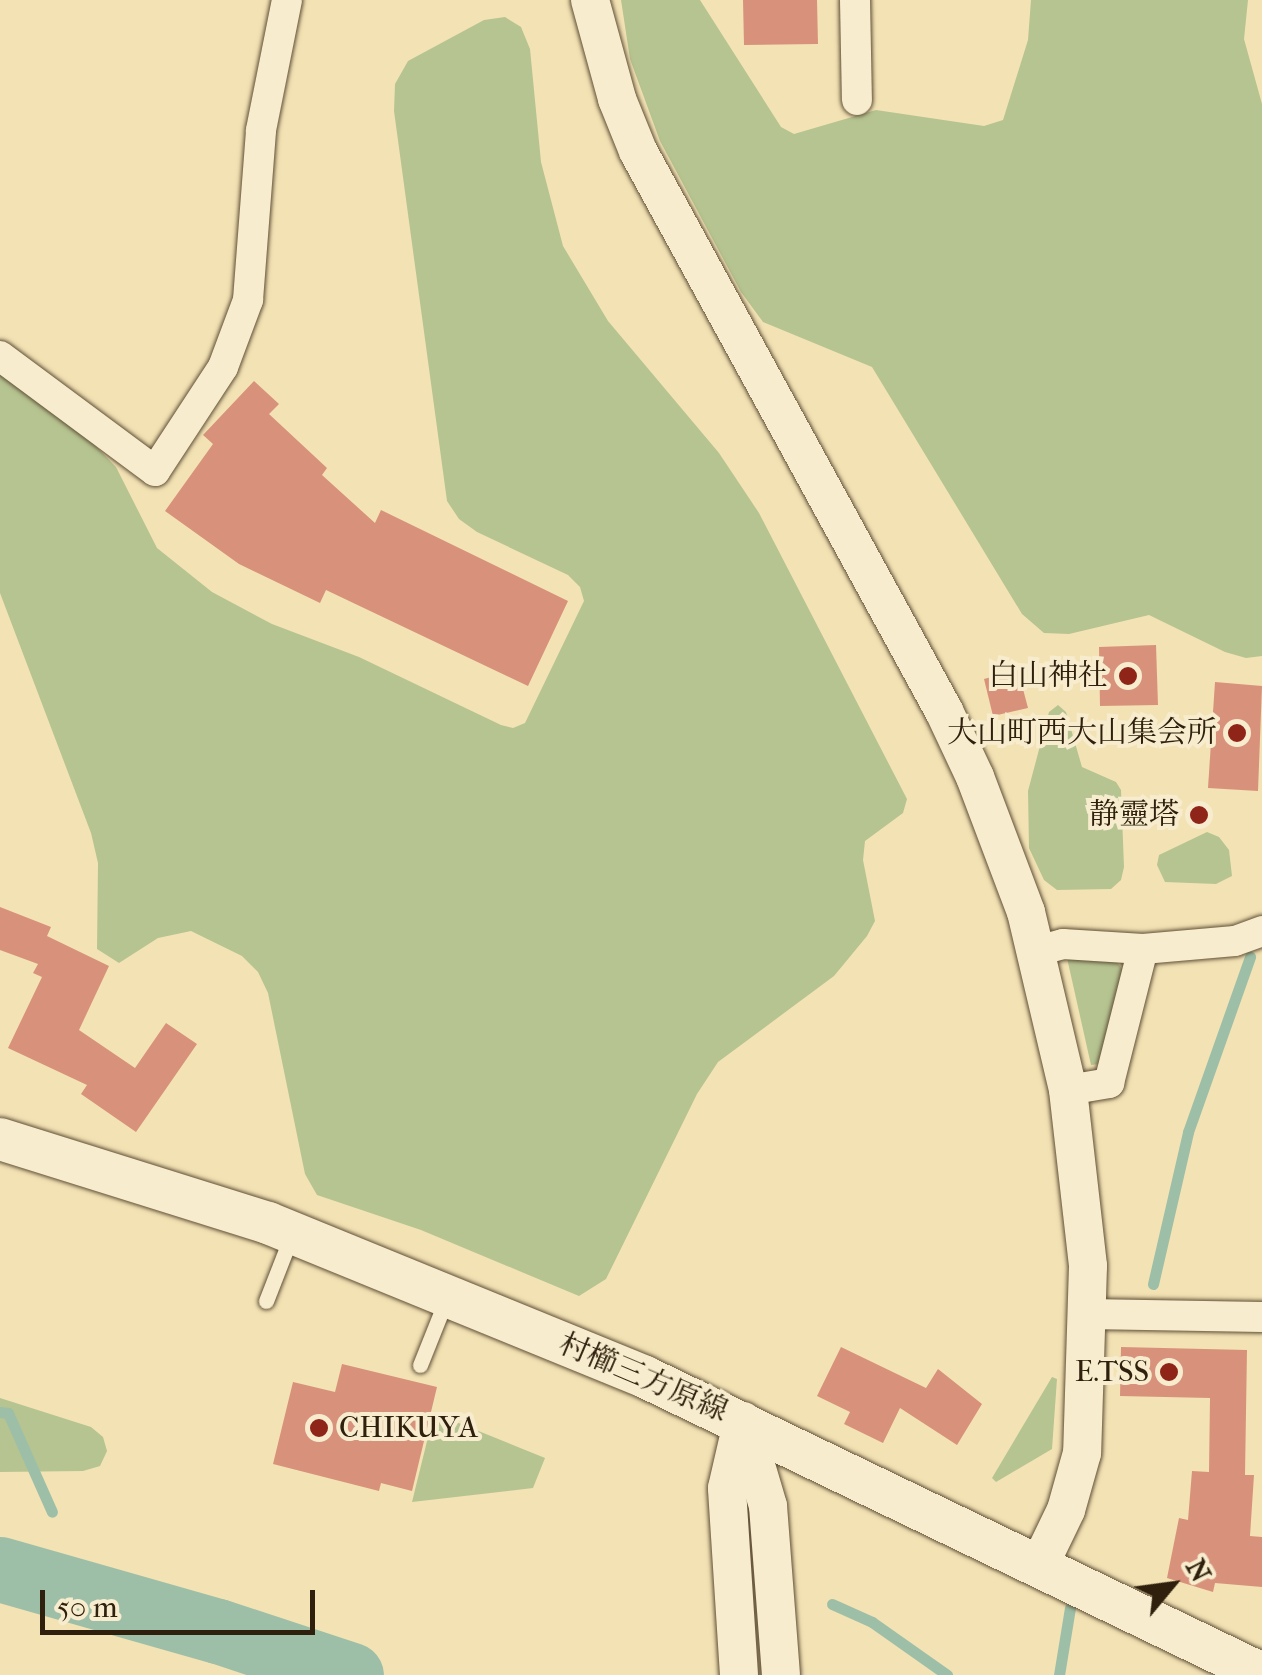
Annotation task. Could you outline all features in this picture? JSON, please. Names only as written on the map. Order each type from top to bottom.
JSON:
[{"type":"main road","name":"村櫛三方原線","points":[[0,1139],[293,1233],[448,1296],[742,1421],[1262,1674]]},
{"type":"street","points":[[0,356],[155,471],[223,367],[248,300],[263,115],[287,0]]},
{"type":"street","points":[[590,0],[617,99],[638,151],[944,712],[1002,844],[1036,951],[1068,1090],[1083,1194],[1088,1314],[1086,1411],[1077,1482],[1040,1564]]},
{"type":"street","points":[[855,0],[857,100]]},
{"type":"street","points":[[1036,951],[1063,944],[1142,949],[1235,941],[1262,931]]},
{"type":"street","points":[[1068,1090],[1109,1083],[1142,949]]},
{"type":"street","points":[[1088,1314],[1262,1317]]},
{"type":"street","points":[[738,1675],[727,1488],[742,1421]]},
{"type":"street","points":[[742,1421],[768,1506],[781,1675]]},
{"type":"lane","points":[[266,1302],[293,1233]]},
{"type":"lane","points":[[420,1364],[448,1296]]},
{"type":"green space","points":[[621,0],[700,0],[781,127],[794,134],[876,110],[984,126],[1003,120],[1028,40],[1031,0],[1248,0],[1244,39],[1262,104],[1262,656],[1246,658],[1225,652],[1149,615],[1069,634],[1044,633],[1022,614],[872,367],[763,322],[741,292],[660,141],[630,59]]},
{"type":"green space","points":[[505,17],[521,27],[530,49],[541,162],[563,246],[608,321],[719,453],[759,513],[907,799],[903,813],[865,841],[863,860],[875,921],[867,936],[834,976],[718,1062],[697,1094],[606,1279],[579,1296],[421,1230],[317,1195],[305,1174],[268,993],[258,972],[242,956],[191,931],[158,938],[119,963],[97,949],[98,863],[91,833],[0,593],[0,372],[82,432],[116,467],[157,548],[212,592],[272,624],[359,657],[501,725],[513,728],[525,723],[584,601],[580,587],[568,575],[477,532],[459,519],[447,501],[394,111],[395,84],[408,61],[484,20]]},
{"type":"green space","points":[[1058,705],[1066,712],[1082,767],[1116,782],[1121,790],[1124,867],[1121,880],[1111,889],[1057,890],[1044,880],[1029,848],[1028,791],[1049,712]]},
{"type":"green space","points":[[1207,832],[1219,837],[1229,850],[1232,876],[1216,884],[1165,882],[1157,865],[1159,855]]},
{"type":"green space","points":[[1067,958],[1116,961],[1123,970],[1100,1064],[1091,1065]]},
{"type":"green space","points":[[1052,1377],[1057,1379],[1052,1449],[996,1482],[992,1478]]},
{"type":"green space","points":[[0,1398],[91,1427],[103,1437],[107,1451],[100,1466],[83,1471],[0,1472]]},
{"type":"green space","points":[[434,1413],[545,1458],[533,1488],[412,1502]]},
{"type":"building","points":[[743,0],[817,0],[818,44],[744,45]]},
{"type":"building","points":[[254,381],[279,404],[269,414],[327,468],[322,475],[375,523],[381,510],[568,601],[528,686],[326,590],[320,603],[239,564],[165,511],[213,444],[203,435]]},
{"type":"building","name":"白山神社","points":[[1156,645],[1158,705],[1100,706],[1099,647]]},
{"type":"building","points":[[1018,670],[1028,708],[993,716],[984,679]]},
{"type":"building","name":"大山町西大山集会所","points":[[1215,682],[1262,686],[1258,791],[1208,788]]},
{"type":"building","points":[[0,907],[51,927],[47,936],[109,966],[79,1030],[135,1068],[166,1023],[197,1044],[136,1132],[81,1094],[87,1085],[8,1048],[42,977],[33,973],[38,964],[0,950]]},
{"type":"building","points":[[841,1347],[926,1388],[938,1369],[982,1404],[957,1445],[900,1408],[883,1443],[844,1424],[850,1412],[817,1396]]},
{"type":"building","points":[[1121,1347],[1247,1350],[1245,1475],[1254,1475],[1250,1536],[1262,1537],[1262,1587],[1215,1583],[1213,1592],[1167,1578],[1179,1518],[1188,1520],[1192,1471],[1209,1472],[1210,1398],[1120,1396]]},
{"type":"building","points":[[342,1364],[437,1387],[412,1491],[381,1483],[379,1491],[273,1464],[293,1382],[335,1392]]},
{"type":"waterway","points":[[1153,1284],[1188,1132],[1250,957]]},
{"type":"waterway","points":[[0,1412],[8,1413],[52,1512]]},
{"type":"waterway","points":[[0,1569],[218,1631],[351,1675]]},
{"type":"waterway","points":[[832,1604],[872,1622],[947,1675]]},
{"type":"waterway","points":[[1059,1675],[1070,1608]]},
{"type":"place","name":"白山神社","points":[[1128,676]]},
{"type":"place","name":"大山町西大山集会所","points":[[1237,733]]},
{"type":"place","name":"静靈塔","points":[[1199,815]]},
{"type":"place","name":"E.TSS","points":[[1169,1372]]},
{"type":"place","name":"CHIKUYA","points":[[319,1428]]}]
